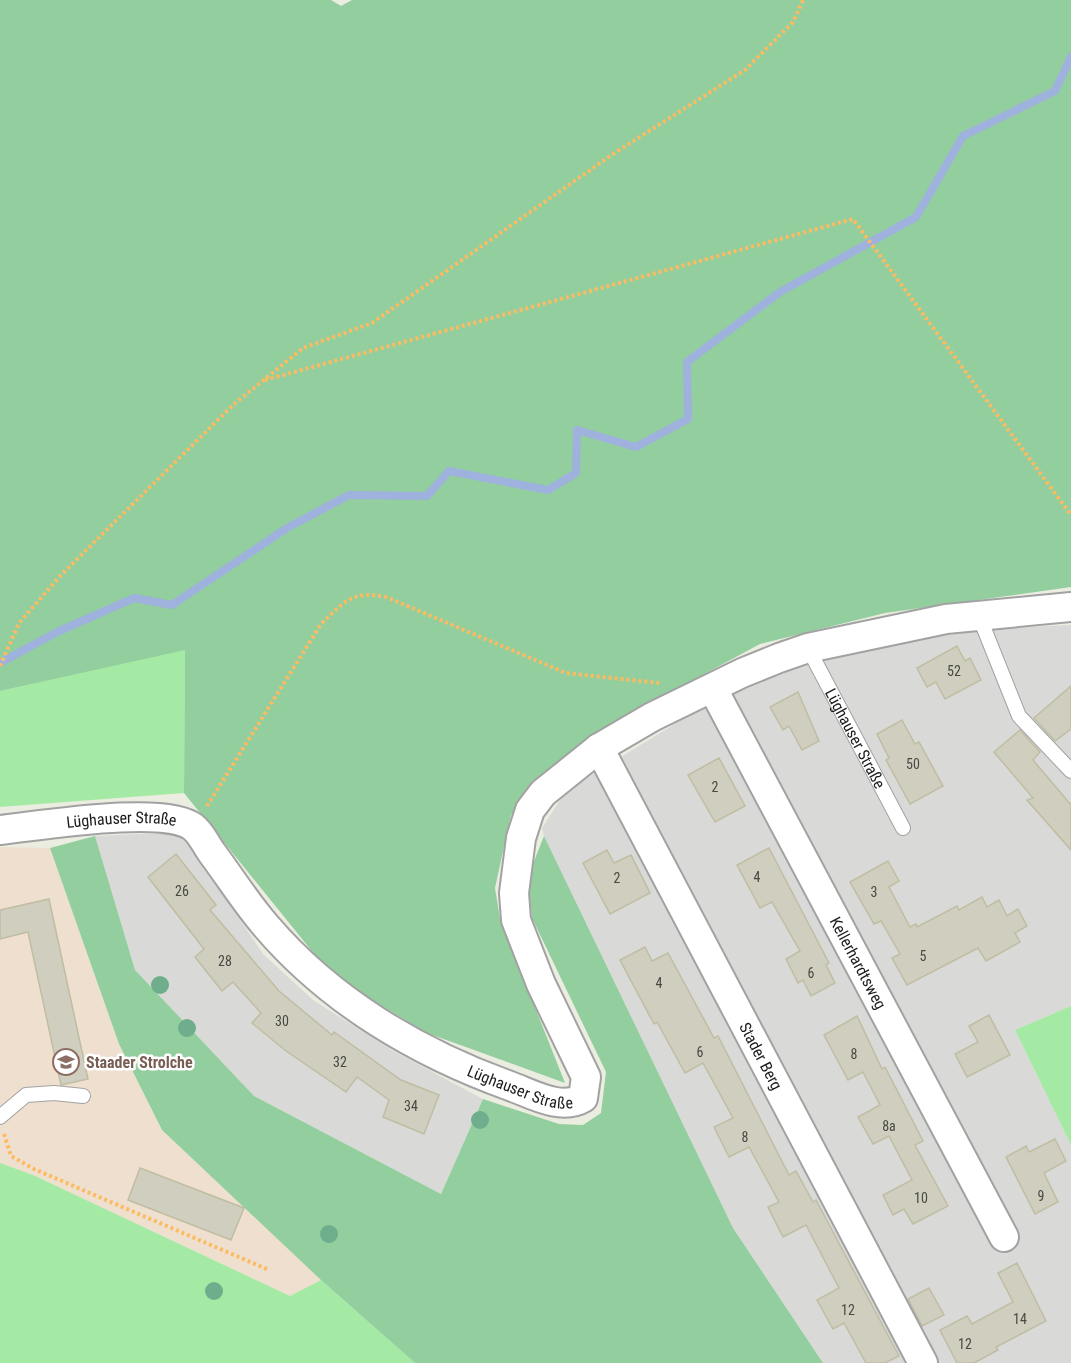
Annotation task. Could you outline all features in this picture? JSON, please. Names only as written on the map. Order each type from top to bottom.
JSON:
[{"type":"street","name":"Lüghauser Straße","points":[[0,830],[131,818],[173,818],[194,827],[265,925],[306,970],[409,1042],[488,1078],[559,1103],[572,1104],[583,1098],[586,1077],[541,984],[516,920],[514,892],[521,838],[530,810],[543,793],[599,748],[683,700],[742,673],[808,648],[898,627],[979,616],[1071,608]]},
{"type":"street","name":"Kellerhardtsweg","points":[[713,688],[1004,1237]]},
{"type":"street","name":"Stader Berg","points":[[599,748],[923,1363]]},
{"type":"lane","points":[[979,616],[1019,716],[1071,771]]},
{"type":"lane","name":"Lüghauser Straße","points":[[808,648],[903,828]]},
{"type":"lane","points":[[1,1123],[26,1095],[54,1093],[83,1096]]},
{"type":"path","points":[[0,666],[20,622],[62,574],[233,405],[303,348],[372,323],[613,153],[746,70],[793,22],[803,0]]},
{"type":"path","points":[[262,381],[854,219],[1071,515]]},
{"type":"path","points":[[194,827],[321,624],[342,603],[365,593],[386,597],[566,673],[668,684]]},
{"type":"path","points":[[1,1123],[11,1156],[34,1169],[269,1270]]},
{"type":"shaded area","points":[[1071,625],[1071,1006],[1015,1030],[1071,1145],[1071,1363],[823,1363],[733,1228],[542,828],[560,800],[587,778],[707,704],[750,684],[823,661],[903,641],[994,629]]},
{"type":"shaded area","points":[[181,832],[263,954],[313,1000],[395,1052],[483,1099],[441,1194],[254,1096],[135,970],[95,836]]},
{"type":"shaded area","points":[[0,847],[50,848],[119,1044],[162,1130],[321,1280],[290,1296],[33,1175],[0,1163]]},
{"type":"green space","points":[[0,0],[331,0],[341,6],[352,0],[1071,0],[1071,587],[885,613],[760,644],[606,727],[545,772],[511,815],[495,888],[500,919],[565,1083],[427,1033],[332,976],[184,793],[185,650],[0,691]]},
{"type":"green space","points":[[185,649],[184,793],[0,807],[0,691]]},
{"type":"green space","points":[[95,836],[135,970],[254,1096],[441,1194],[483,1099],[559,1124],[583,1125],[601,1113],[606,1072],[532,918],[528,876],[544,836],[733,1228],[823,1363],[415,1363],[321,1280],[162,1130],[119,1044],[50,848]]},
{"type":"green space","points":[[1071,1006],[1071,1145],[1015,1030]]},
{"type":"green space","points":[[0,1163],[33,1175],[290,1296],[321,1280],[415,1363],[0,1363]]},
{"type":"building","points":[[957,646],[965,661],[970,658],[981,680],[945,699],[936,682],[927,687],[917,668]]},
{"type":"building","points":[[1071,686],[1071,729],[1055,741],[1034,718]]},
{"type":"building","points":[[798,692],[819,741],[802,750],[789,726],[783,730],[770,707]]},
{"type":"building","points":[[902,720],[915,744],[919,742],[943,786],[910,804],[886,760],[889,758],[877,734]]},
{"type":"building","points":[[1020,730],[1040,752],[1033,760],[1071,805],[1071,850],[1027,800],[1033,798],[994,752]]},
{"type":"building","points":[[719,758],[745,806],[715,822],[688,775]]},
{"type":"building","points":[[769,848],[829,963],[826,965],[835,983],[811,996],[803,980],[798,983],[786,959],[800,951],[772,902],[760,908],[737,865]]},
{"type":"building","points":[[607,850],[614,863],[631,855],[650,893],[610,914],[583,863]]},
{"type":"building","points":[[176,854],[216,905],[210,910],[279,991],[332,1035],[334,1032],[401,1080],[439,1095],[424,1134],[383,1117],[389,1100],[357,1077],[346,1092],[286,1051],[252,1023],[261,1013],[233,982],[222,991],[195,957],[204,949],[148,877]]},
{"type":"building","points":[[888,861],[899,881],[889,887],[910,927],[916,924],[917,927],[957,906],[959,910],[982,897],[987,907],[999,900],[1007,916],[1018,909],[1027,926],[1015,933],[1020,942],[986,961],[978,948],[907,985],[892,958],[900,954],[881,921],[874,924],[850,882]]},
{"type":"building","points":[[49,899],[88,1079],[61,1085],[28,932],[0,939],[0,910]]},
{"type":"building","points":[[645,947],[652,961],[668,953],[714,1038],[718,1036],[789,1175],[796,1171],[813,1202],[816,1200],[899,1356],[885,1363],[866,1363],[844,1323],[833,1329],[817,1300],[839,1288],[806,1225],[783,1237],[768,1207],[779,1202],[749,1147],[729,1157],[714,1127],[733,1118],[703,1063],[685,1073],[657,1022],[654,1024],[620,960]]},
{"type":"building","points":[[989,1015],[1010,1055],[967,1077],[955,1054],[978,1042],[969,1026]]},
{"type":"building","points":[[857,1016],[882,1069],[885,1067],[923,1141],[915,1145],[948,1206],[913,1224],[904,1209],[893,1215],[883,1195],[912,1180],[889,1136],[873,1144],[858,1117],[880,1105],[863,1072],[848,1080],[824,1035]]},
{"type":"building","points":[[1055,1139],[1066,1161],[1044,1173],[1058,1202],[1035,1214],[1006,1157],[1026,1146],[1029,1152]]},
{"type":"building","points":[[140,1168],[244,1208],[231,1240],[128,1200]]},
{"type":"building","points":[[1017,1263],[1046,1321],[996,1347],[998,1350],[974,1363],[957,1363],[940,1330],[967,1316],[972,1324],[1013,1302],[998,1273]]},
{"type":"building","points":[[929,1288],[944,1315],[922,1326],[908,1299]]},
{"type":"waterway","points":[[0,663],[57,632],[134,598],[172,605],[287,528],[349,495],[427,496],[449,471],[548,490],[576,473],[577,430],[636,447],[688,419],[687,362],[780,292],[916,217],[963,136],[1055,91],[1071,57]]},
{"type":"place","name":"Staader Strolche","points":[[66,1062]]}]
